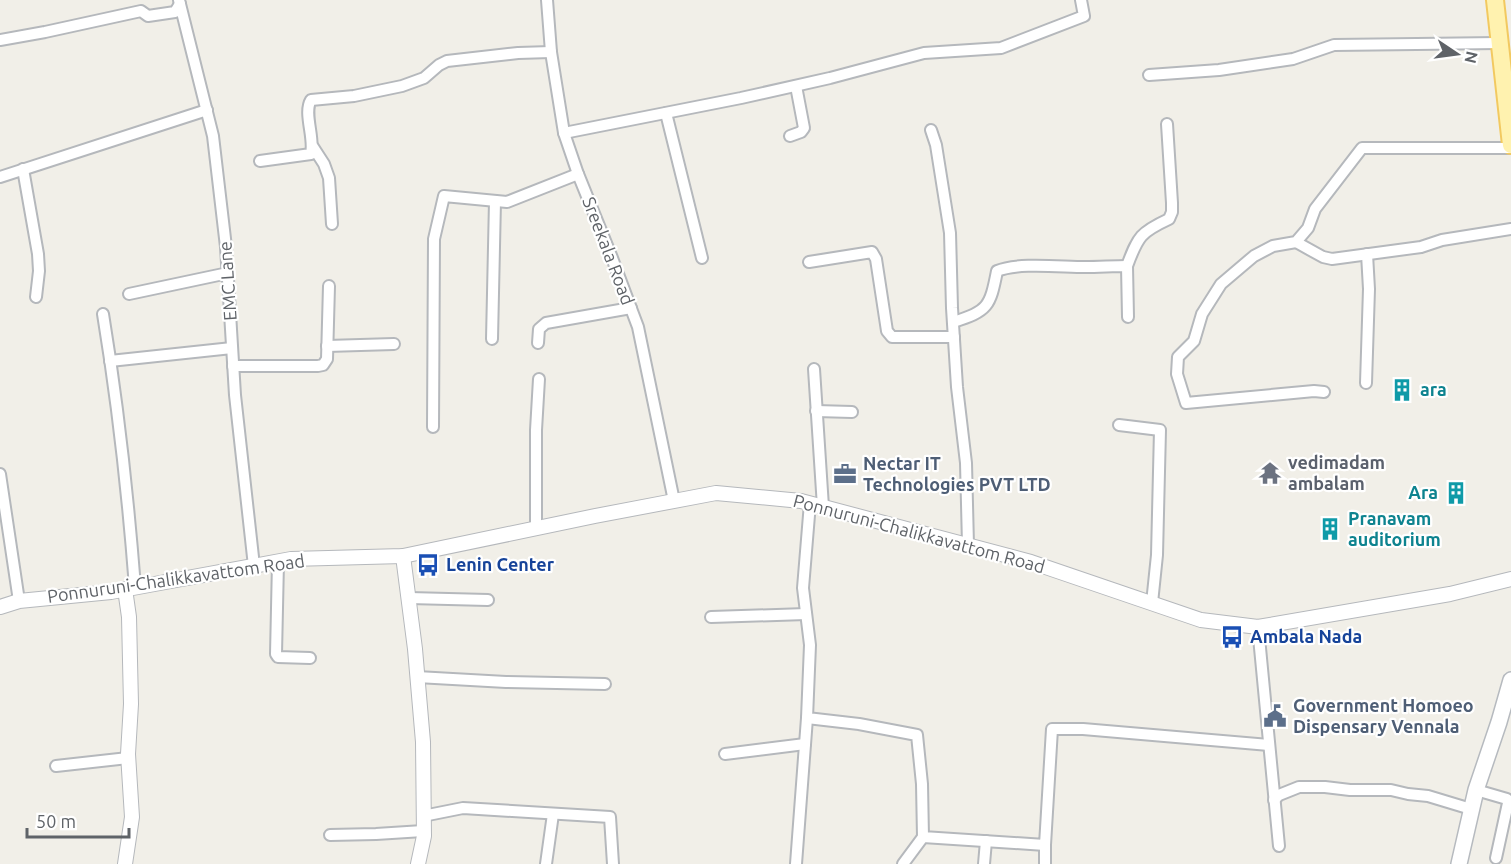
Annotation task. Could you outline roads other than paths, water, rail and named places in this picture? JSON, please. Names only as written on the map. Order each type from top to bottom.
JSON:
[{"type":"main road","points":[[1495,0],[1511,146]]},
{"type":"main road","points":[[1459,864],[1476,790],[1511,680]]},
{"type":"street","name":"Sreekala Road","points":[[547,0],[551,52],[564,133],[638,327],[674,501]]},
{"type":"street","points":[[564,133],[796,86],[924,53],[1001,48],[1084,16],[1081,0]]},
{"type":"street","points":[[0,40],[141,11],[148,16],[175,12],[179,2]]},
{"type":"street","name":"EMC Lane","points":[[179,2],[207,110],[216,156],[228,273],[235,395],[254,566]]},
{"type":"street","points":[[1149,75],[1219,70],[1293,59],[1334,45],[1499,43]]},
{"type":"street","points":[[260,161],[311,154],[313,147],[308,107],[311,100],[354,96],[402,86],[424,78],[447,61],[518,53],[551,52]]},
{"type":"street","points":[[790,135],[801,132],[804,128],[796,86]]},
{"type":"street","points":[[0,177],[207,110]]},
{"type":"street","points":[[666,113],[702,258]]},
{"type":"street","points":[[1128,317],[1127,266],[1135,243],[1149,229],[1169,219],[1172,212],[1167,124]]},
{"type":"street","points":[[931,130],[936,145],[950,233],[957,387],[966,463],[968,545]]},
{"type":"street","points":[[1296,242],[1308,228],[1315,209],[1362,148],[1511,146]]},
{"type":"street","points":[[313,147],[324,164],[329,178],[332,224]]},
{"type":"street","points":[[23,169],[38,254],[36,297]]},
{"type":"street","points":[[433,427],[434,239],[444,196],[507,202],[578,174]]},
{"type":"street","points":[[492,339],[495,201]]},
{"type":"street","points":[[1324,392],[1186,403],[1176,374],[1178,357],[1194,341],[1202,314],[1221,284],[1254,255],[1273,246],[1296,242],[1323,257],[1332,259],[1421,247],[1442,240],[1511,229]]},
{"type":"street","points":[[809,262],[872,252],[876,259],[887,331],[892,338],[954,337]]},
{"type":"street","points":[[1366,383],[1370,289],[1367,254]]},
{"type":"street","points":[[953,321],[971,316],[986,307],[997,271],[1002,269],[1028,266],[1127,266]]},
{"type":"street","points":[[129,294],[228,273]]},
{"type":"street","points":[[233,366],[323,365],[327,359],[329,286]]},
{"type":"street","points":[[538,343],[539,329],[546,323],[631,308]]},
{"type":"street","points":[[103,314],[116,392],[132,544],[129,617],[131,704],[128,758],[132,817],[125,864]]},
{"type":"street","points":[[327,346],[394,344]]},
{"type":"street","points":[[110,361],[232,348]]},
{"type":"street","points":[[796,864],[810,645],[803,588],[817,505],[813,369]]},
{"type":"street","points":[[536,528],[536,430],[539,379]]},
{"type":"street","points":[[816,411],[852,412]]},
{"type":"street","points":[[1119,425],[1160,430],[1157,555],[1152,603]]},
{"type":"street","points":[[0,474],[20,601]]},
{"type":"street","name":"Ponnuruni-Chalikkavattom Road","points":[[0,607],[20,601],[130,588],[291,559],[403,556],[716,493],[801,501],[1031,562],[1201,620],[1258,627],[1450,594],[1511,579]]},
{"type":"street","points":[[403,556],[423,742],[423,831],[418,864]]},
{"type":"street","points":[[278,562],[276,654],[278,657],[310,658]]},
{"type":"street","points":[[409,598],[488,600]]},
{"type":"street","points":[[711,617],[806,614]]},
{"type":"street","points":[[1258,627],[1279,846]]},
{"type":"street","points":[[417,677],[605,684]]},
{"type":"street","points":[[807,718],[859,724],[917,735],[922,784],[923,837],[903,864]]},
{"type":"street","points":[[1045,864],[1052,729],[1083,729],[1269,745]]},
{"type":"street","points":[[725,754],[805,744]]},
{"type":"street","points":[[56,766],[128,758]]},
{"type":"street","points":[[1274,800],[1279,795],[1299,787],[1391,790],[1428,796],[1471,809]]},
{"type":"street","points":[[1476,790],[1507,799],[1496,858]]},
{"type":"street","points":[[423,816],[463,808],[610,818],[613,864]]},
{"type":"street","points":[[546,864],[553,814]]},
{"type":"street","points":[[330,835],[423,831]]},
{"type":"street","points":[[923,837],[1045,845]]},
{"type":"street","points":[[984,864],[986,841]]},
{"type":"place","name":"ara","points":[[1402,390]]},
{"type":"place","name":"vedimadam ambalam","points":[[1270,473]]},
{"type":"place","name":"Nectar IT Technologies PVT LTD","points":[[845,474]]},
{"type":"place","name":"Ara","points":[[1456,493]]},
{"type":"place","name":"Pranavam auditorium","points":[[1330,529]]},
{"type":"place","name":"Lenin Center","points":[[428,565]]},
{"type":"place","name":"Ambala Nada","points":[[1232,637]]},
{"type":"place","name":"Government Homoeo Dispensary Vennala","points":[[1275,716]]}]
